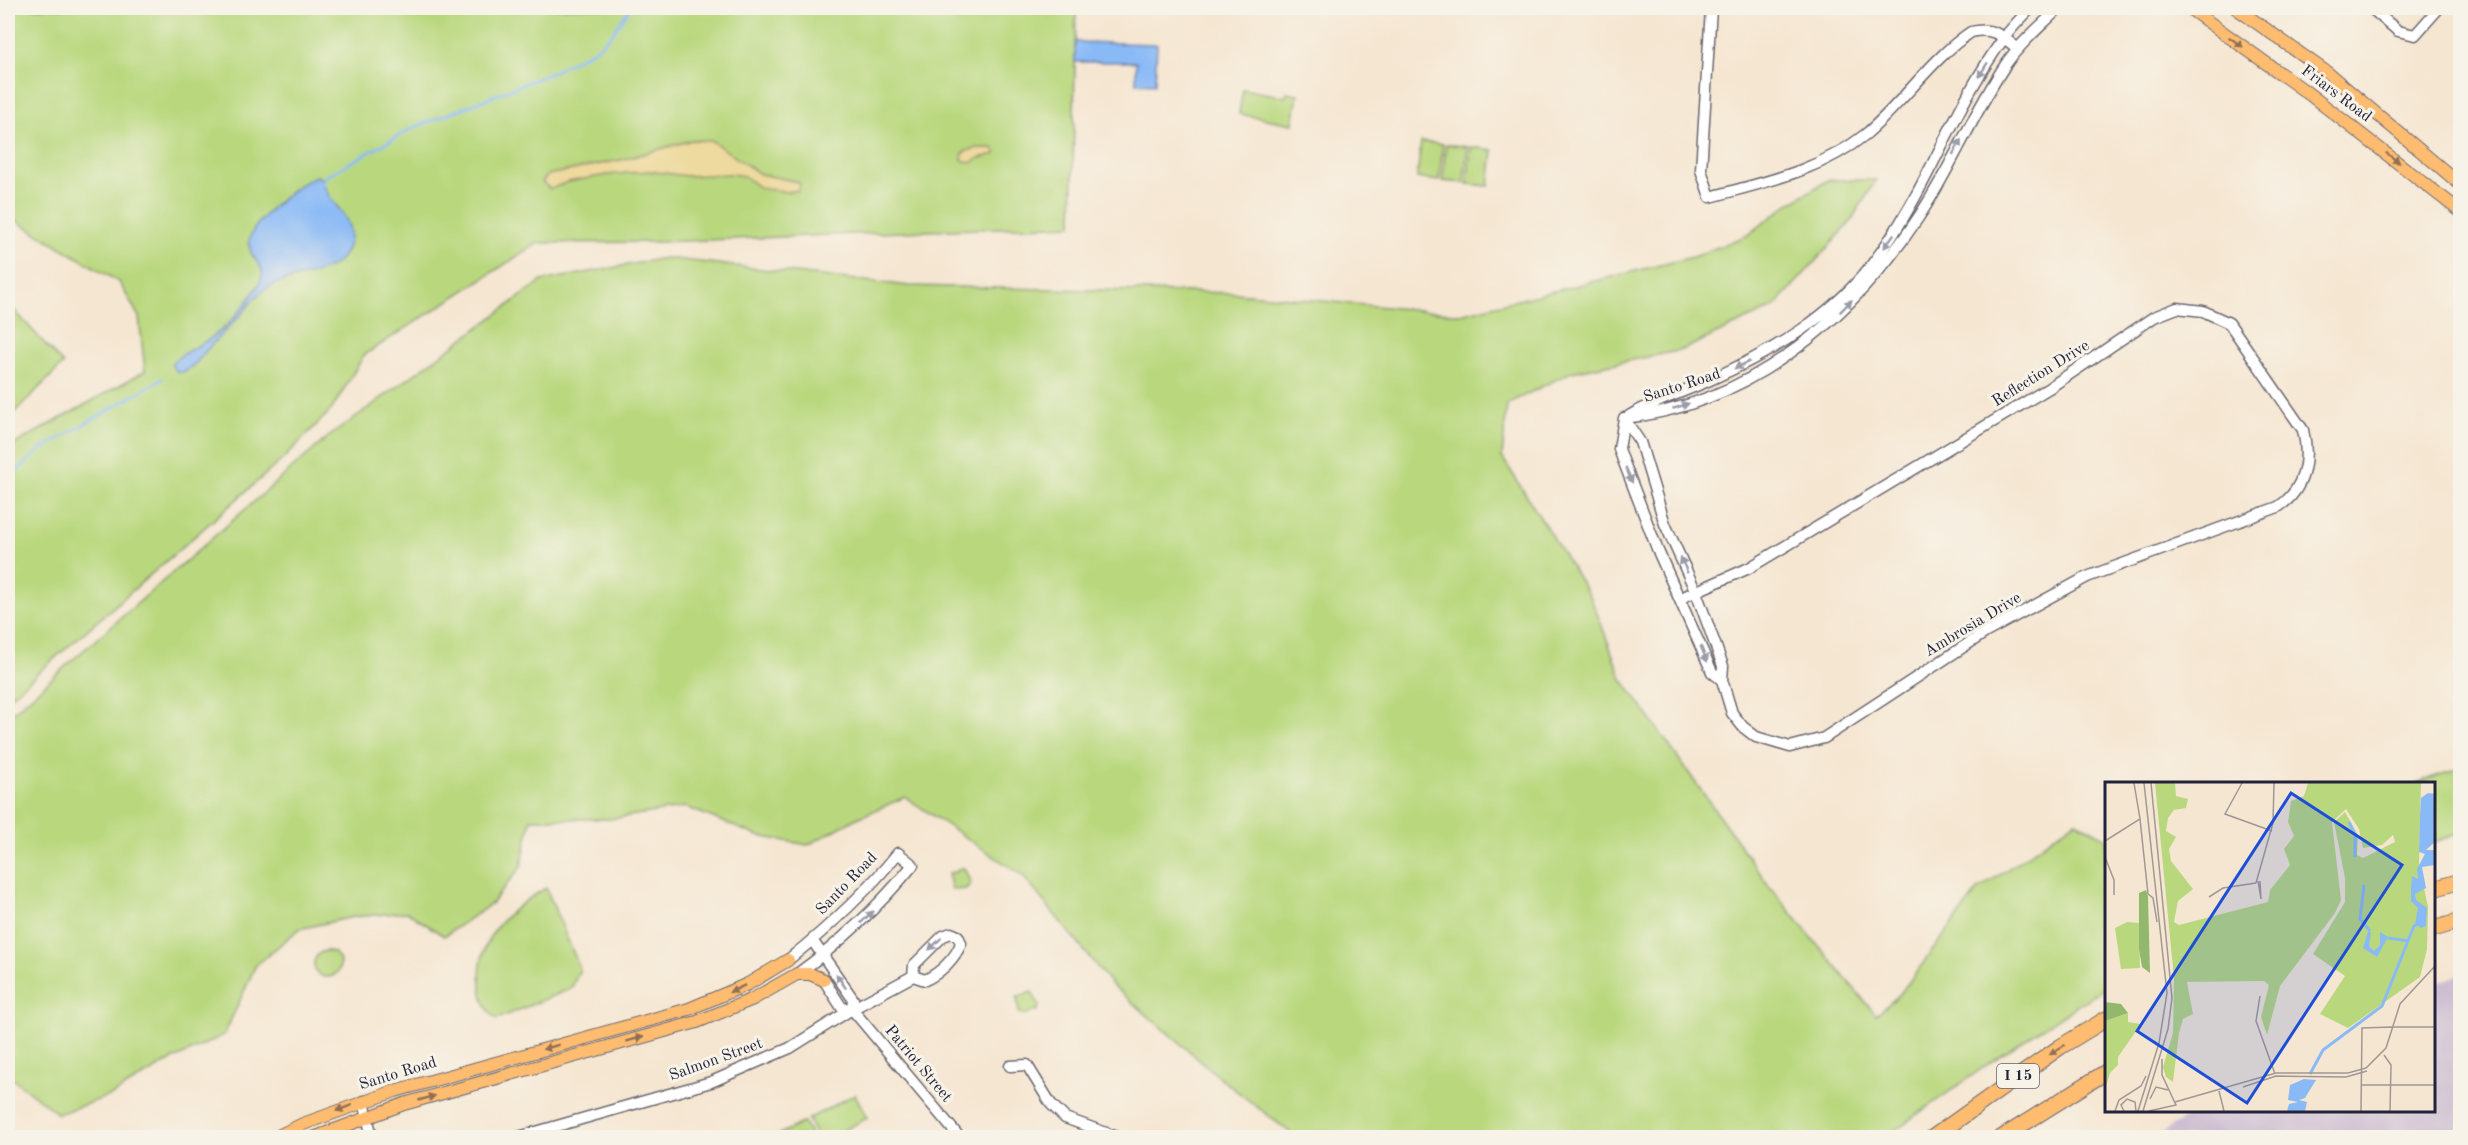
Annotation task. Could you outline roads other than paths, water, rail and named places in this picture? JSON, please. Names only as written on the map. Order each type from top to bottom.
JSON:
[{"type":"highway","points":[[2435,888],[2460,881]]},
{"type":"highway","points":[[2435,928],[2460,921]]},
{"type":"highway","name":"I 15","points":[[1932,1137],[2060,1047],[2105,1020]]},
{"type":"highway","name":"I 15","points":[[2001,1137],[2105,1073]]},
{"type":"main road","name":"Friars Road","points":[[2189,8],[2309,94],[2460,211]]},
{"type":"main road","name":"Friars Road","points":[[2236,8],[2329,74],[2460,184]]},
{"type":"main road","name":"Santo Road","points":[[274,1137],[364,1101],[689,1008],[748,984],[788,960]]},
{"type":"main road","name":"Santo Road","points":[[313,1137],[404,1104],[697,1022],[753,999],[797,974]]},
{"type":"main road","points":[[797,974],[810,974],[824,980]]},
{"type":"street","points":[[1711,8],[1701,170],[1710,197],[1799,173],[1827,160],[1866,134],[1965,37],[1986,29],[2004,37],[2018,49]]},
{"type":"street","name":"Santo Road","points":[[1624,418],[1652,402],[1710,380],[1782,345],[1829,308],[1872,264],[1910,209],[1970,92],[2004,37],[2031,8]]},
{"type":"street","name":"Santo Road","points":[[1624,418],[1654,415],[1740,384],[1787,357],[1830,323],[1876,276],[1920,216],[1980,106],[2018,49],[2059,8]]},
{"type":"street","points":[[2371,8],[2398,31],[2415,35],[2439,8]]},
{"type":"street","name":"Reflection Drive","points":[[1681,598],[1749,568],[2049,388],[2154,317],[2176,308],[2203,310],[2229,323],[2303,430],[2308,451],[2303,477],[2286,502],[2278,507]]},
{"type":"street","name":"Ambrosia Drive","points":[[1624,418],[1640,442],[1665,524],[1696,592],[1723,666],[1722,680],[1732,713],[1756,737],[1790,747],[1824,738],[1986,632],[2087,577],[2278,507]]},
{"type":"street","name":"Ambrosia Drive","points":[[1624,418],[1619,449],[1623,460],[1658,551],[1681,598],[1712,672],[1722,680]]},
{"type":"street","name":"Santo Road","points":[[788,960],[857,901],[898,853],[913,865],[885,898],[823,956],[797,974]]},
{"type":"street","name":"Salmon Street","points":[[515,1137],[711,1082],[790,1048],[852,1009],[913,976],[925,980],[934,976],[958,950],[961,944],[958,936],[951,933],[943,936],[914,965],[913,976]]},
{"type":"street","name":"Patriot Street","points":[[812,940],[853,999],[852,1009]]},
{"type":"street","name":"Patriot Street","points":[[824,980],[842,1008],[852,1009],[960,1137]]},
{"type":"street","points":[[1010,1066],[1027,1065],[1051,1104],[1065,1118],[1120,1137]]},
{"type":"street","points":[[364,1101],[372,1137]]},
{"type":"water","points":[[1075,42],[1157,44],[1155,84],[1136,83],[1136,62],[1075,62]]},
{"type":"water","points":[[316,176],[323,179],[328,194],[343,214],[349,228],[350,236],[346,251],[339,261],[316,273],[275,284],[263,291],[197,362],[186,371],[178,373],[171,364],[225,327],[261,281],[261,269],[252,255],[249,243],[251,234],[257,225],[287,195]]},
{"type":"waterway","points":[[322,184],[326,176],[413,128],[551,73],[596,49],[612,34],[630,8]]},
{"type":"waterway","points":[[8,479],[40,450],[162,379]]}]
